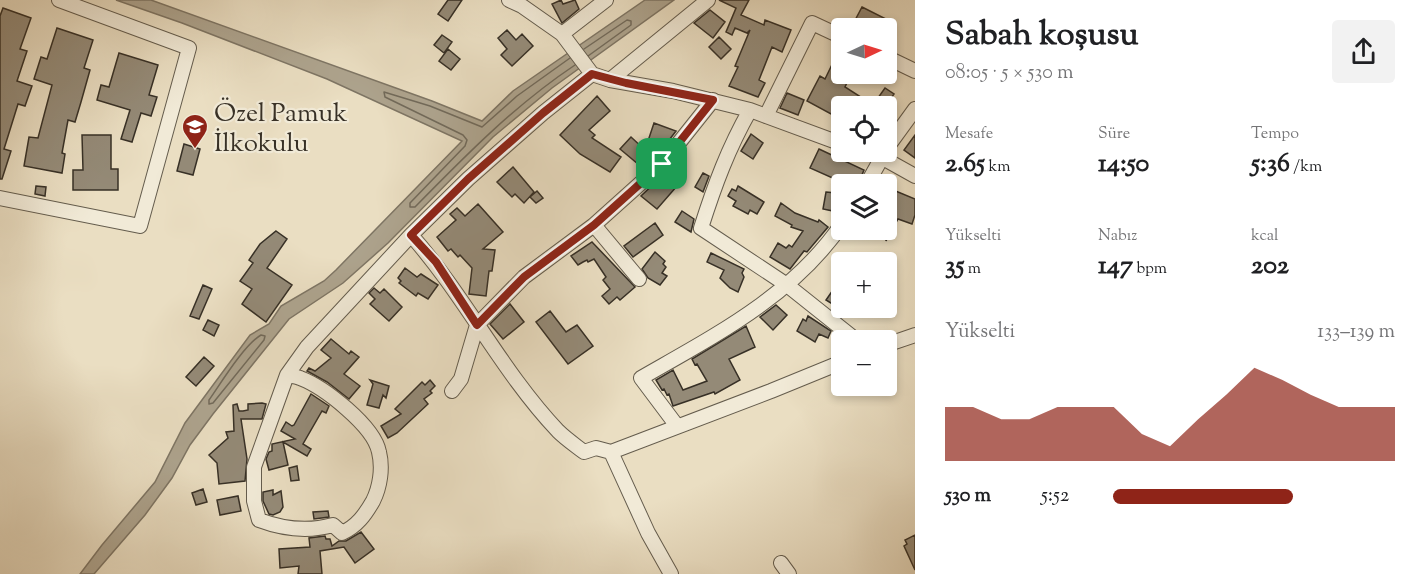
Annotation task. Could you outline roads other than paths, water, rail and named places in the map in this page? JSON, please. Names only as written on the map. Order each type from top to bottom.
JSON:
[{"type":"street","points":[[0,198],[140,226],[189,48],[59,0]]},
{"type":"street","points":[[509,0],[522,6],[565,37],[592,74],[610,80],[713,100],[750,110],[831,140]]},
{"type":"street","points":[[565,37],[606,0]]},
{"type":"street","points":[[610,80],[708,0]]},
{"type":"street","points":[[766,116],[812,23],[831,32]]},
{"type":"street","points":[[897,62],[915,71]]},
{"type":"street","points":[[287,375],[300,378],[329,395],[370,433],[379,450],[381,471],[378,492],[365,514],[351,529],[342,532],[333,525],[298,530],[259,520],[254,501],[254,467],[287,375],[307,347],[411,235],[476,172],[543,113],[592,74]]},
{"type":"street","points":[[452,391],[461,379],[477,325],[524,277],[594,225],[662,164],[713,100]]},
{"type":"street","points":[[750,110],[731,144],[718,175],[701,228],[787,285],[843,330]]},
{"type":"street","points":[[897,135],[915,110]]},
{"type":"street","points":[[896,162],[915,176]]},
{"type":"street","points":[[594,225],[639,279]]},
{"type":"street","points":[[411,235],[436,262],[477,325],[527,393],[559,432],[584,452],[596,448],[611,452],[831,366]]},
{"type":"street","points":[[677,426],[641,378],[747,316],[787,285],[831,236]]},
{"type":"street","points":[[897,341],[915,335]]},
{"type":"street","points":[[611,452],[648,533],[671,574]]},
{"type":"water","points":[[116,0],[151,0],[482,121],[513,91],[645,0],[674,0],[552,88],[493,137],[388,243],[343,283],[289,319],[190,445],[172,478],[145,515],[94,574],[80,574],[155,482],[185,423],[250,335],[269,324],[281,306],[324,281],[462,141],[327,79]]},
{"type":"place","name":"Özel Pamuk İlkokulu","points":[[195,150]]}]
